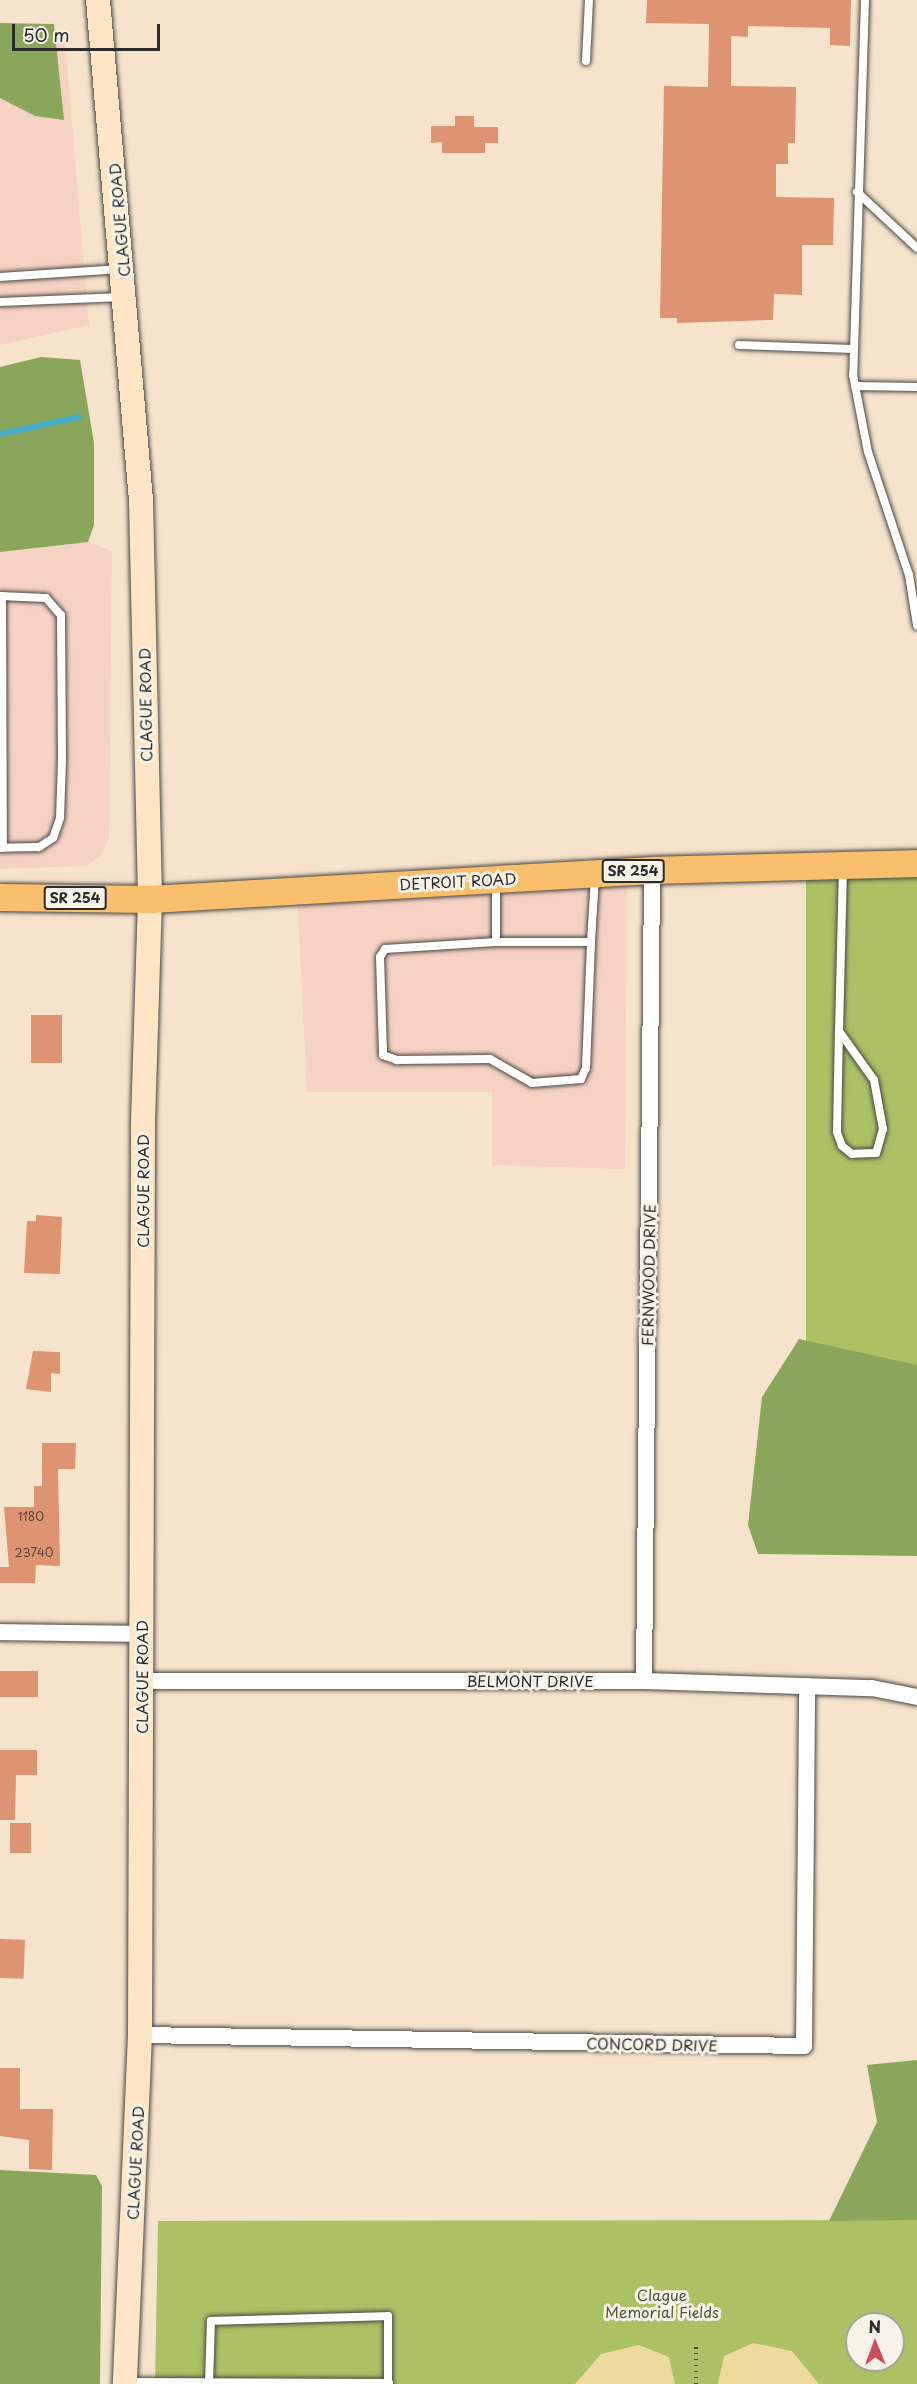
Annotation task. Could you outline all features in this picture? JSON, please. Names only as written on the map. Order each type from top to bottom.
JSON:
[{"type":"main road","name":"CLAGUE ROAD","points":[[98,0],[124,269],[141,501],[150,898],[140,2035],[125,2383]]},
{"type":"main road","name":"DETROIT ROAD","points":[[0,897],[150,898],[652,870],[917,863]]},
{"type":"street","name":"FERNWOOD DRIVE","points":[[644,1681],[652,870]]},
{"type":"street","points":[[0,1632],[142,1634]]},
{"type":"street","name":"BELMONT DRIVE","points":[[142,1681],[644,1681],[872,1688],[917,1697]]},
{"type":"street","name":"CONCORD DRIVE","points":[[140,2035],[804,2046],[807,1686]]},
{"type":"lane","points":[[586,61],[589,0]]},
{"type":"lane","points":[[865,0],[857,192],[853,349],[855,386],[868,452],[909,575],[917,625]]},
{"type":"lane","points":[[857,192],[917,248]]},
{"type":"lane","points":[[0,277],[124,269]]},
{"type":"lane","points":[[0,302],[126,297]]},
{"type":"lane","points":[[739,345],[853,349]]},
{"type":"lane","points":[[855,386],[917,387]]},
{"type":"lane","points":[[1,596],[46,598],[61,615],[60,818],[53,838],[39,847],[1,848],[1,596]]},
{"type":"lane","points":[[839,1030],[874,1080],[883,1129],[876,1153],[852,1154],[842,1146],[837,1132],[839,1030],[843,865]]},
{"type":"lane","points":[[591,942],[393,945],[380,957],[379,1050],[397,1060],[490,1059],[532,1083],[581,1079],[586,1068],[595,873]]},
{"type":"lane","points":[[496,879],[496,942]]},
{"type":"lane","points":[[125,2383],[209,2383],[287,2383],[388,2382],[388,2316],[211,2321],[209,2383]]},
{"type":"path","points":[[696,2347],[696,2384]]},
{"type":"shaded area","points":[[65,39],[89,325],[0,345],[0,42]]},
{"type":"shaded area","points":[[88,542],[112,551],[109,838],[101,855],[86,866],[0,869],[0,552]]},
{"type":"shaded area","points":[[627,871],[625,1169],[492,1165],[492,1092],[307,1092],[297,890]]},
{"type":"green space","points":[[0,23],[54,24],[64,120],[35,116],[0,98]]},
{"type":"green space","points":[[41,357],[80,360],[94,443],[94,525],[88,542],[0,552],[0,367]]},
{"type":"green space","points":[[806,863],[917,863],[917,1457],[806,1457]]},
{"type":"green space","points":[[799,1339],[917,1365],[917,1556],[758,1554],[748,1525],[762,1397]]},
{"type":"green space","points":[[917,2060],[917,2220],[829,2221],[877,2122],[867,2065]]},
{"type":"green space","points":[[0,2170],[96,2175],[102,2186],[100,2384],[0,2384]]},
{"type":"green space","name":"Clague Memorial Fields","points":[[917,2220],[917,2384],[155,2384],[158,2221]]},
{"type":"sand","points":[[753,2343],[792,2351],[819,2384],[718,2384],[724,2356]]},
{"type":"sand","points":[[639,2345],[669,2357],[675,2384],[575,2384],[601,2354]]},
{"type":"building","points":[[647,0],[851,0],[850,46],[830,45],[830,28],[748,26],[748,37],[731,36],[731,86],[796,87],[795,143],[788,143],[788,164],[776,164],[776,197],[834,198],[833,245],[802,245],[802,295],[774,294],[773,320],[677,323],[677,318],[660,318],[664,86],[708,87],[709,24],[646,23]]},
{"type":"building","points":[[455,116],[474,116],[474,127],[498,127],[498,143],[485,143],[485,153],[442,153],[442,142],[431,143],[431,126],[455,126]]},
{"type":"building","points":[[31,1015],[62,1015],[62,1063],[31,1063]]},
{"type":"building","points":[[36,1215],[62,1217],[60,1274],[24,1273],[27,1221],[36,1221]]},
{"type":"building","points":[[33,1351],[60,1352],[60,1374],[51,1373],[51,1392],[26,1389]]},
{"type":"building","points":[[42,1443],[76,1443],[75,1469],[58,1469],[60,1566],[36,1565],[35,1583],[0,1583],[0,1567],[9,1567],[4,1507],[34,1507],[34,1486],[42,1486]]},
{"type":"building","points":[[0,1671],[38,1671],[38,1697],[0,1697]]},
{"type":"building","points":[[0,1750],[37,1750],[37,1775],[16,1775],[15,1820],[0,1820]]},
{"type":"building","points":[[10,1823],[31,1823],[31,1853],[10,1853]]},
{"type":"building","points":[[0,1939],[25,1940],[24,1979],[0,1978]]},
{"type":"building","points":[[0,2068],[20,2068],[20,2109],[53,2109],[52,2170],[29,2169],[29,2140],[0,2136]]},
{"type":"waterway","points":[[0,434],[79,417]]}]
